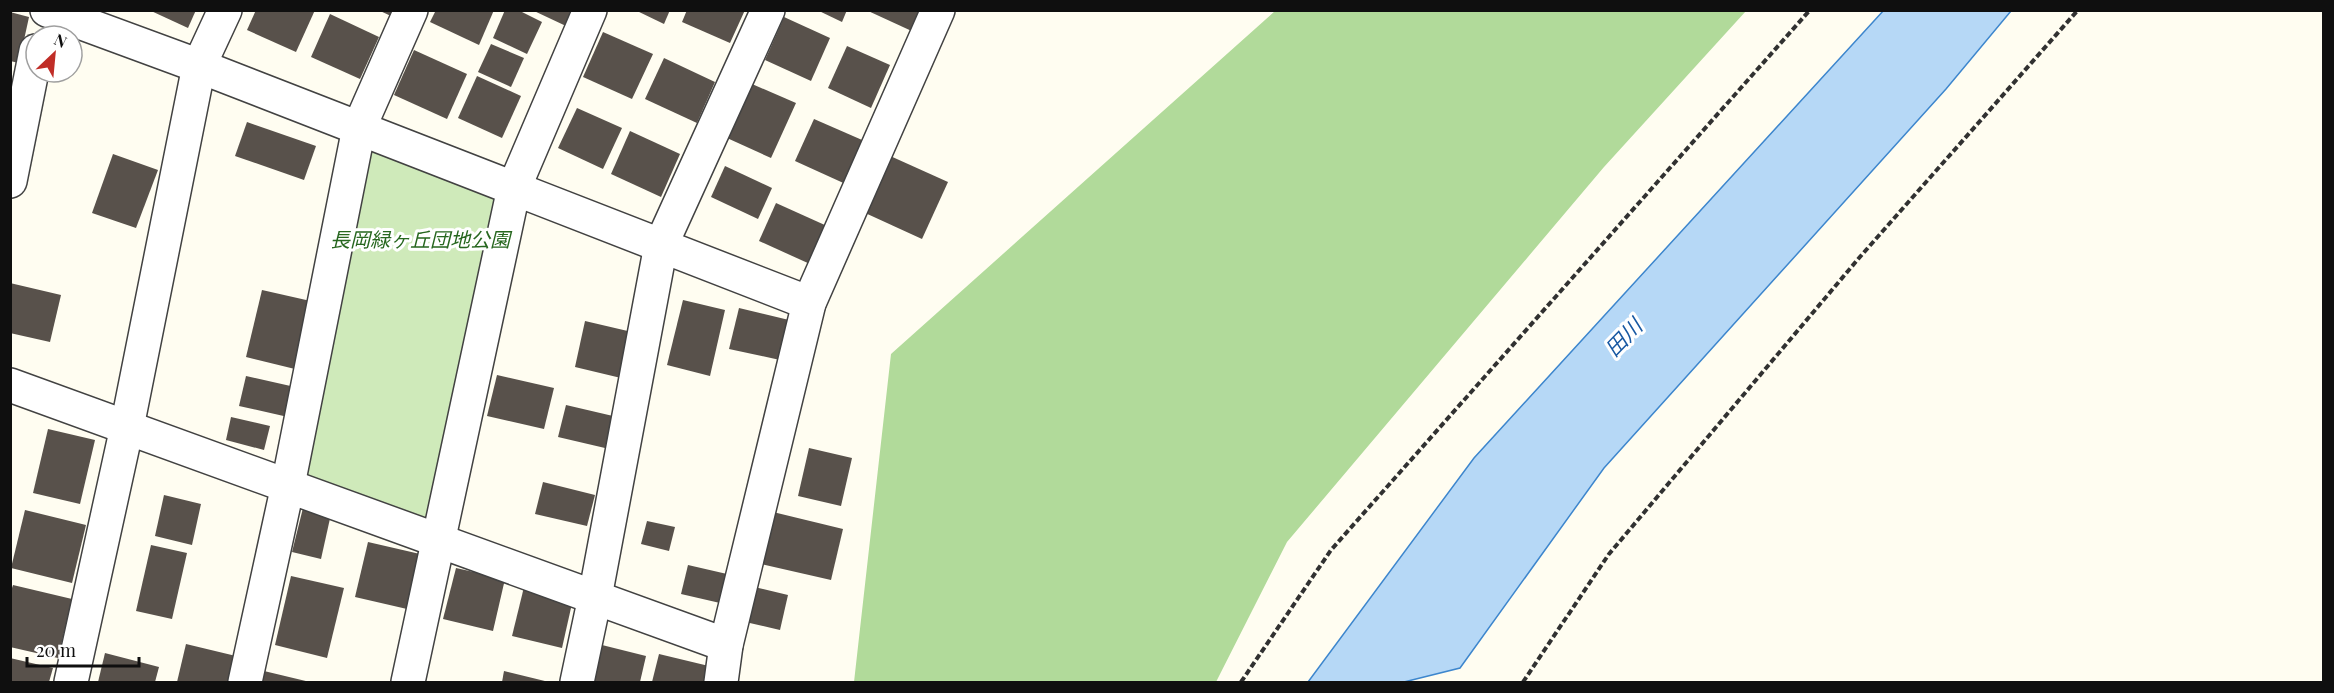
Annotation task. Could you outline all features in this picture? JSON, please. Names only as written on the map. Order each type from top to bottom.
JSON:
[{"type":"street","points":[[45,10],[199,66],[809,303]]},
{"type":"street","points":[[70,682],[127,427],[199,66],[225,10]]},
{"type":"street","points":[[245,682],[288,485],[359,128],[411,10]]},
{"type":"street","points":[[408,682],[514,188],[590,10]]},
{"type":"street","points":[[577,682],[661,245],[768,10]]},
{"type":"street","points":[[721,682],[726,645],[809,303],[938,10]]},
{"type":"street","points":[[10,181],[29,84]]},
{"type":"street","points":[[10,385],[726,645]]},
{"type":"path","points":[[1241,682],[1330,550],[1810,10]]},
{"type":"path","points":[[1523,682],[1609,554],[1859,258],[2078,10]]},
{"type":"green space","points":[[1275,11],[1746,11],[1604,167],[1287,542],[1216,682],[854,682],[891,354]]},
{"type":"green space","name":"長岡緑ヶ丘団地公園","points":[[363,136],[507,192],[435,533],[297,481]]},
{"type":"water","name":"田川","points":[[1884,10],[2011,11],[1946,89],[1604,468],[1460,668],[1404,682],[1308,682],[1474,458]]},
{"type":"building","points":[[149,10],[196,10],[188,28]]},
{"type":"building","points":[[256,10],[315,10],[296,52],[247,30]]},
{"type":"building","points":[[378,10],[393,10],[391,16]]},
{"type":"building","points":[[436,10],[494,10],[479,45],[430,22]]},
{"type":"building","points":[[505,10],[518,10],[542,22],[527,54],[493,38]]},
{"type":"building","points":[[532,10],[572,10],[566,26]]},
{"type":"building","points":[[635,10],[670,10],[664,24]]},
{"type":"building","points":[[687,10],[745,10],[730,43],[682,22]]},
{"type":"building","points":[[817,10],[847,10],[842,22]]},
{"type":"building","points":[[866,10],[926,10],[916,33]]},
{"type":"building","points":[[10,12],[29,17],[27,24],[24,24],[24,40],[19,63],[10,61]]},
{"type":"building","points":[[330,14],[379,37],[360,79],[311,57]]},
{"type":"building","points":[[784,17],[830,38],[811,81],[765,60]]},
{"type":"building","points":[[603,32],[653,54],[632,99],[583,77]]},
{"type":"building","points":[[491,44],[524,58],[511,87],[478,72]]},
{"type":"building","points":[[847,46],[890,65],[871,108],[828,88]]},
{"type":"building","points":[[414,50],[467,74],[447,119],[394,95]]},
{"type":"building","points":[[664,58],[715,82],[697,123],[645,99]]},
{"type":"building","points":[[477,76],[521,96],[502,138],[458,118]]},
{"type":"building","points":[[752,84],[796,103],[771,158],[727,138]]},
{"type":"building","points":[[577,108],[622,128],[603,169],[558,148]]},
{"type":"building","points":[[814,119],[869,143],[850,186],[795,161]]},
{"type":"building","points":[[247,122],[316,146],[304,180],[235,156]]},
{"type":"building","points":[[630,131],[680,154],[661,197],[611,174]]},
{"type":"building","points":[[113,154],[158,170],[136,228],[92,213]]},
{"type":"building","points":[[888,155],[948,182],[922,239],[863,212]]},
{"type":"building","points":[[725,166],[772,188],[758,219],[711,197]]},
{"type":"building","points":[[776,203],[827,226],[810,264],[759,241]]},
{"type":"building","points":[[10,283],[61,295],[50,342],[10,333]]},
{"type":"building","points":[[262,290],[315,302],[299,370],[246,357]]},
{"type":"building","points":[[683,300],[725,310],[710,376],[667,365]]},
{"type":"building","points":[[739,308],[789,320],[780,360],[729,349]]},
{"type":"building","points":[[585,321],[632,332],[621,378],[575,367]]},
{"type":"building","points":[[497,375],[554,388],[544,429],[487,416]]},
{"type":"building","points":[[246,376],[295,387],[288,417],[239,406]]},
{"type":"building","points":[[566,405],[613,416],[605,448],[558,437]]},
{"type":"building","points":[[231,417],[270,426],[264,450],[226,440]]},
{"type":"building","points":[[48,429],[95,440],[80,504],[33,493]]},
{"type":"building","points":[[809,448],[852,458],[841,506],[798,496]]},
{"type":"building","points":[[543,482],[595,495],[587,526],[535,514]]},
{"type":"building","points":[[164,495],[201,504],[192,545],[155,536]]},
{"type":"building","points":[[303,508],[331,514],[321,559],[292,552]]},
{"type":"building","points":[[25,510],[86,525],[72,583],[11,568]]},
{"type":"building","points":[[773,512],[843,529],[831,580],[761,564]]},
{"type":"building","points":[[647,521],[675,527],[669,551],[641,544]]},
{"type":"building","points":[[368,542],[420,554],[407,609],[355,597]]},
{"type":"building","points":[[151,545],[187,553],[172,619],[136,611]]},
{"type":"building","points":[[688,565],[727,574],[720,603],[681,594]]},
{"type":"building","points":[[456,568],[505,579],[493,631],[443,619]]},
{"type":"building","points":[[291,576],[344,588],[327,658],[275,645]]},
{"type":"building","points":[[13,585],[72,599],[58,658],[10,647],[10,594]]},
{"type":"building","points":[[750,586],[788,595],[780,630],[741,621]]},
{"type":"building","points":[[524,587],[573,599],[562,648],[512,636]]},
{"type":"building","points":[[594,643],[646,656],[640,682],[585,682]]},
{"type":"building","points":[[186,644],[240,657],[234,682],[177,682]]},
{"type":"building","points":[[105,653],[159,667],[155,682],[98,682]]},
{"type":"building","points":[[659,654],[713,667],[710,682],[652,682]]},
{"type":"building","points":[[10,658],[53,668],[49,682],[10,682]]},
{"type":"building","points":[[264,671],[310,682],[261,682]]},
{"type":"building","points":[[504,671],[549,682],[502,682]]}]
